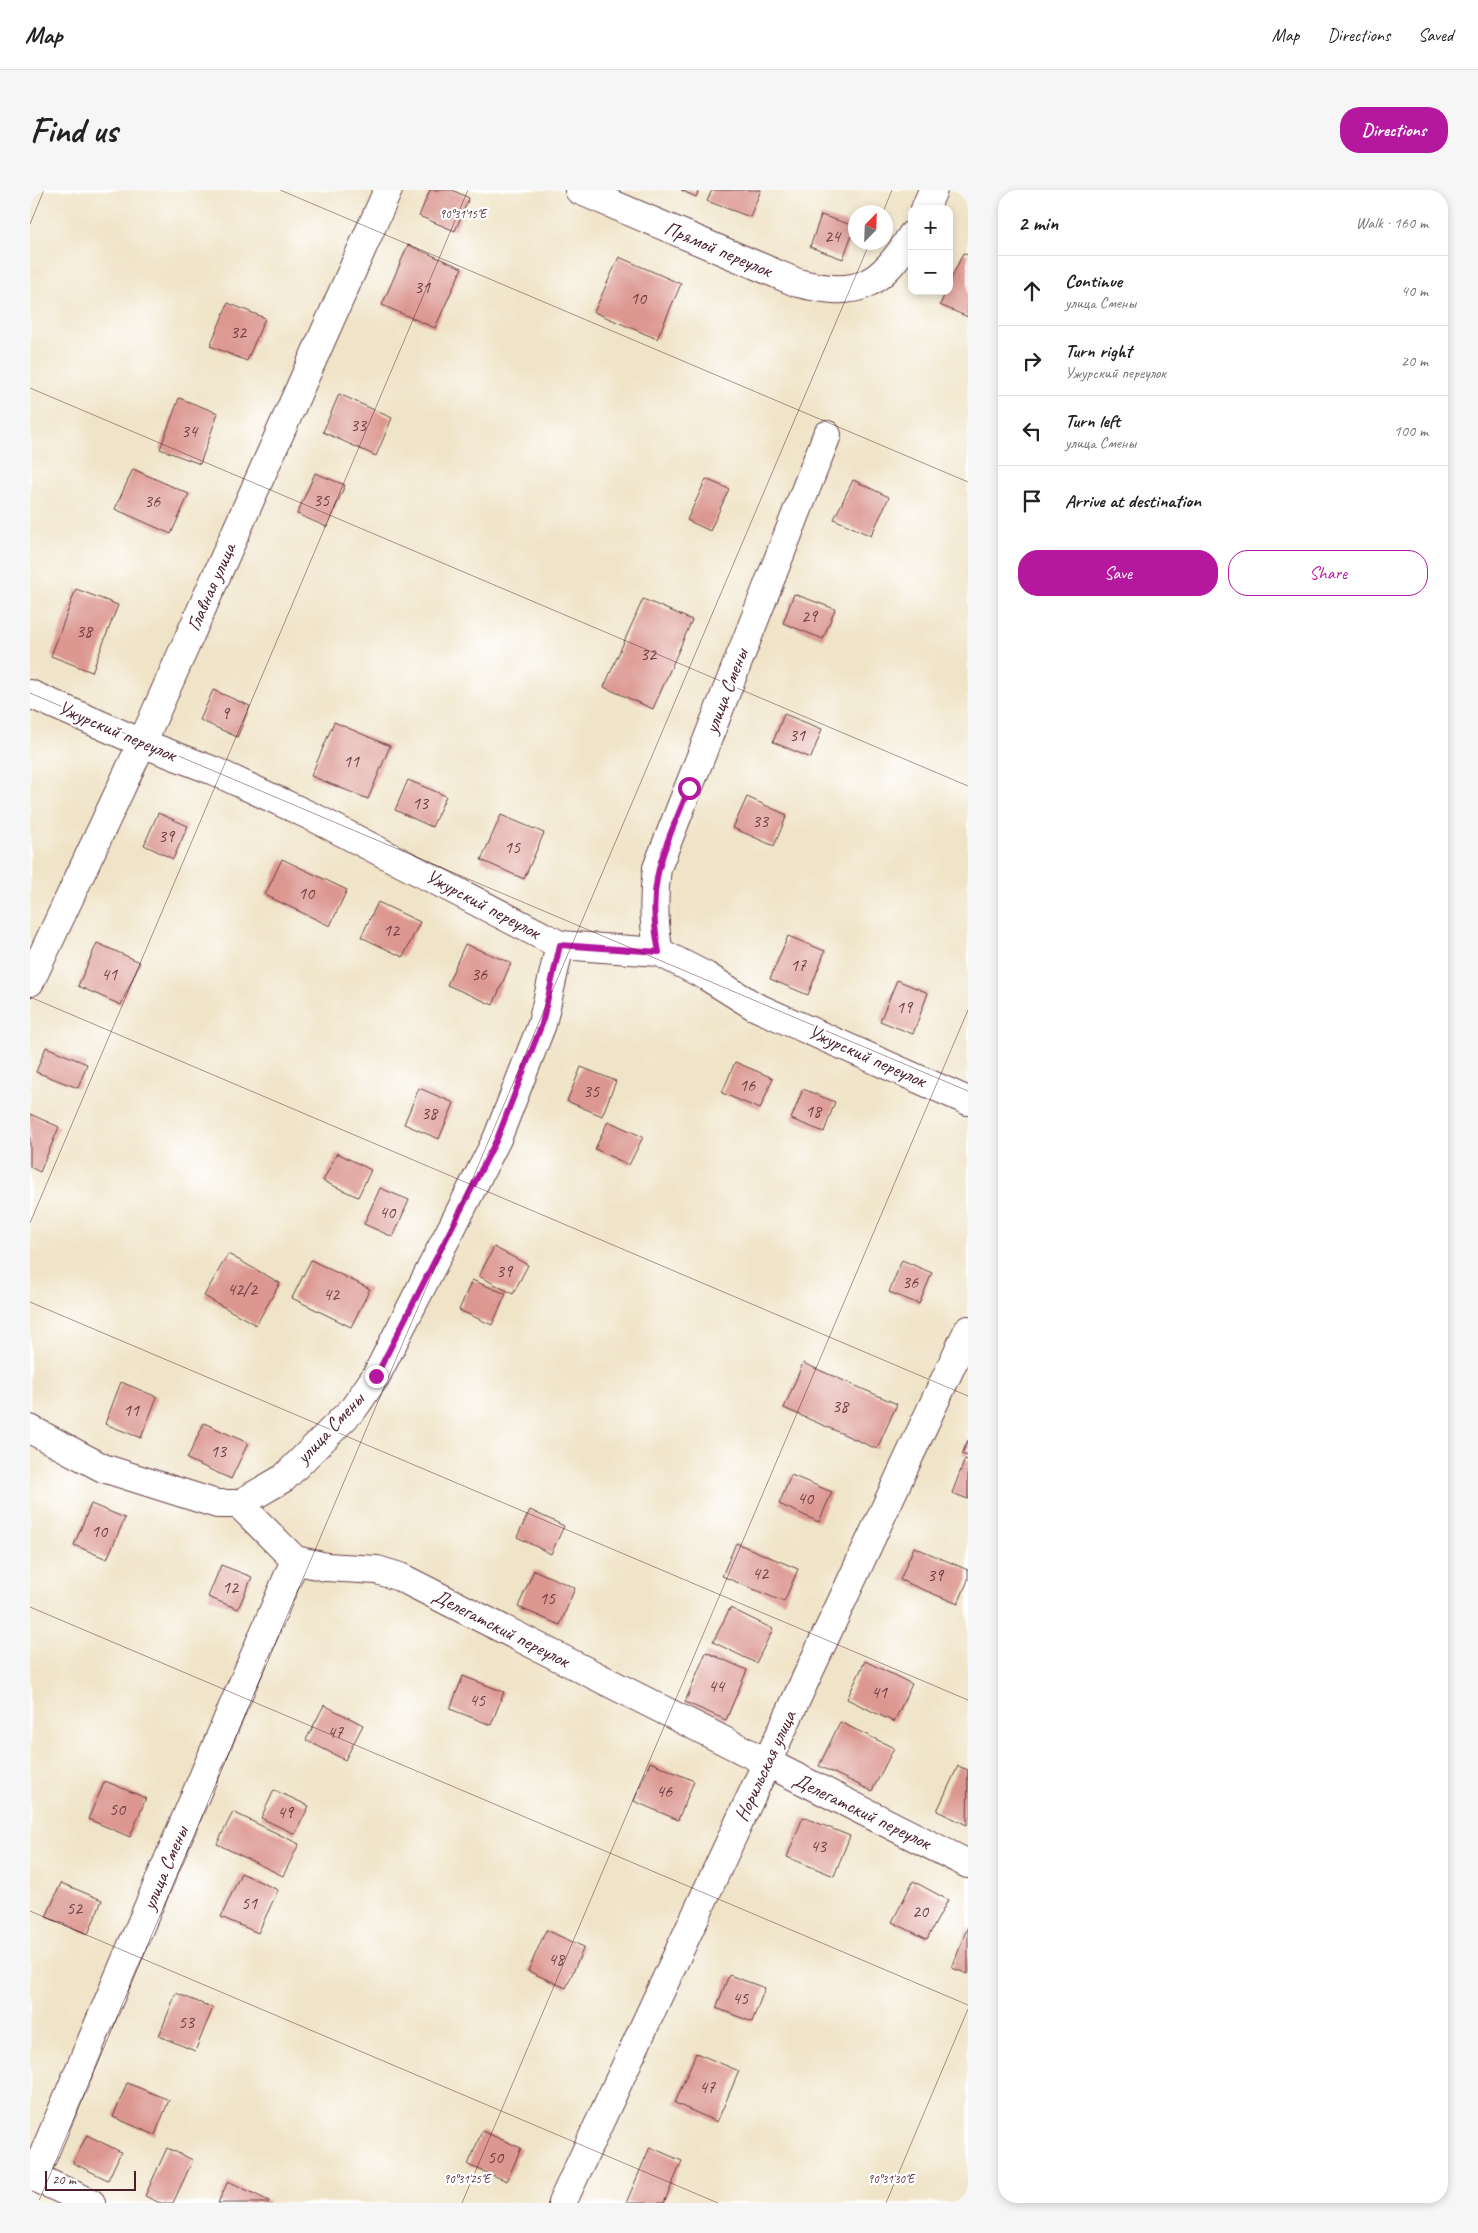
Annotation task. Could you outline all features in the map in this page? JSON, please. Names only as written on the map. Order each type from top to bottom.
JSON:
[{"type":"street","name":"Главная улица","points":[[30,982],[142,743],[388,190]]},
{"type":"street","name":"Прямой переулок","points":[[579,190],[798,283],[822,290],[844,291],[861,286],[882,274],[899,255],[908,241]]},
{"type":"street","points":[[926,205],[933,190]]},
{"type":"street","name":"улица Смены","points":[[659,952],[654,924],[653,894],[657,868],[827,435]]},
{"type":"street","name":"Ужурский переулок","points":[[30,694],[214,772],[316,819],[560,945],[659,952],[706,976],[754,1006],[968,1101]]},
{"type":"street","name":"улица Смены","points":[[239,1504],[284,1478],[354,1408],[376,1376],[497,1139],[542,1024],[560,945]]},
{"type":"street","name":"Норильская улица","points":[[562,2203],[968,1330]]},
{"type":"street","points":[[30,1430],[110,1471],[217,1504],[239,1504],[295,1560]]},
{"type":"street","name":"улица Смены","points":[[32,2176],[295,1560]]},
{"type":"street","name":"Делегатский переулок","points":[[295,1560],[326,1567],[377,1570],[400,1577],[968,1864]]},
{"type":"street","points":[[32,2176],[91,2203]]},
{"type":"building","points":[[430,190],[452,190],[469,198],[455,231],[419,216]]},
{"type":"building","points":[[681,190],[699,190],[696,197]]},
{"type":"building","points":[[712,190],[761,190],[750,217],[707,201]]},
{"type":"building","points":[[821,215],[848,224],[848,245],[843,259],[810,247]]},
{"type":"building","points":[[408,245],[462,268],[435,328],[382,305]]},
{"type":"building","points":[[963,253],[968,255],[968,317],[940,305],[944,295],[953,295],[953,275]]},
{"type":"building","points":[[619,257],[681,284],[657,339],[594,312]]},
{"type":"building","points":[[228,303],[265,318],[247,361],[210,346]]},
{"type":"building","points":[[339,394],[392,418],[376,456],[323,432]]},
{"type":"building","points":[[179,398],[218,413],[200,464],[160,449]]},
{"type":"building","points":[[133,469],[189,494],[171,534],[115,509]]},
{"type":"building","points":[[315,473],[345,485],[327,527],[297,514]]},
{"type":"building","points":[[706,479],[729,489],[710,531],[687,520]]},
{"type":"building","points":[[853,480],[889,497],[871,536],[834,519]]},
{"type":"building","points":[[76,589],[118,605],[92,672],[51,656]]},
{"type":"building","points":[[794,594],[835,609],[823,639],[783,623]]},
{"type":"building","points":[[643,599],[692,620],[653,709],[604,687]]},
{"type":"building","points":[[213,690],[250,706],[237,737],[200,720]]},
{"type":"building","points":[[784,714],[822,729],[811,758],[773,742]]},
{"type":"building","points":[[334,722],[390,746],[368,799],[311,776]]},
{"type":"building","points":[[408,780],[446,796],[432,827],[395,810]]},
{"type":"building","points":[[747,797],[787,815],[774,846],[733,828]]},
{"type":"building","points":[[158,813],[188,826],[173,859],[144,845]]},
{"type":"building","points":[[501,815],[544,833],[524,879],[481,860]]},
{"type":"building","points":[[282,859],[347,890],[330,926],[265,895]]},
{"type":"building","points":[[378,902],[420,922],[403,957],[361,937]]},
{"type":"building","points":[[788,936],[825,951],[808,995],[770,979]]},
{"type":"building","points":[[97,943],[140,962],[121,1005],[78,986]]},
{"type":"building","points":[[465,944],[511,963],[493,1005],[447,985]]},
{"type":"building","points":[[897,980],[928,993],[913,1034],[880,1021]]},
{"type":"building","points":[[46,1047],[87,1064],[78,1088],[36,1072]]},
{"type":"building","points":[[735,1062],[773,1078],[760,1109],[722,1093]]},
{"type":"building","points":[[581,1067],[616,1081],[602,1116],[567,1101]]},
{"type":"building","points":[[419,1088],[454,1103],[439,1139],[404,1124]]},
{"type":"building","points":[[803,1089],[835,1102],[824,1132],[791,1119]]},
{"type":"building","points":[[30,1114],[59,1127],[40,1172],[30,1167]]},
{"type":"building","points":[[608,1121],[643,1137],[629,1165],[595,1149]]},
{"type":"building","points":[[337,1153],[371,1170],[358,1197],[323,1181]]},
{"type":"building","points":[[380,1188],[409,1200],[393,1237],[364,1224]]},
{"type":"building","points":[[494,1247],[528,1265],[513,1294],[479,1276]]},
{"type":"building","points":[[228,1254],[280,1283],[256,1325],[204,1296]]},
{"type":"building","points":[[311,1260],[370,1289],[351,1327],[292,1298]]},
{"type":"building","points":[[902,1260],[932,1273],[919,1304],[889,1292]]},
{"type":"building","points":[[472,1280],[506,1294],[492,1325],[459,1310]]},
{"type":"building","points":[[803,1363],[897,1404],[877,1449],[784,1408]]},
{"type":"building","points":[[121,1382],[157,1397],[141,1438],[105,1424]]},
{"type":"building","points":[[204,1423],[248,1443],[231,1479],[187,1459]]},
{"type":"building","points":[[968,1440],[968,1456],[962,1454]]},
{"type":"building","points":[[965,1459],[968,1460],[968,1499],[952,1493]]},
{"type":"building","points":[[791,1475],[832,1492],[819,1522],[779,1504]]},
{"type":"building","points":[[91,1504],[125,1518],[107,1559],[74,1545]]},
{"type":"building","points":[[530,1510],[564,1526],[551,1554],[517,1537]]},
{"type":"building","points":[[736,1543],[798,1569],[784,1602],[722,1576]]},
{"type":"building","points":[[914,1547],[968,1570],[968,1580],[958,1604],[900,1580]]},
{"type":"building","points":[[221,1565],[252,1577],[238,1609],[208,1597]]},
{"type":"building","points":[[534,1570],[575,1588],[560,1625],[518,1607]]},
{"type":"building","points":[[730,1608],[773,1629],[756,1663],[713,1642]]},
{"type":"building","points":[[706,1652],[747,1670],[726,1720],[685,1702]]},
{"type":"building","points":[[865,1661],[912,1684],[894,1722],[847,1699]]},
{"type":"building","points":[[463,1676],[504,1692],[491,1725],[450,1709]]},
{"type":"building","points":[[324,1705],[363,1725],[345,1760],[306,1740]]},
{"type":"building","points":[[840,1722],[894,1748],[872,1791],[819,1766]]},
{"type":"building","points":[[650,1762],[694,1781],[678,1820],[634,1801]]},
{"type":"building","points":[[958,1766],[968,1770],[967,1825],[937,1811]]},
{"type":"building","points":[[105,1781],[146,1798],[130,1837],[88,1819]]},
{"type":"building","points":[[274,1790],[309,1806],[295,1834],[261,1818]]},
{"type":"building","points":[[233,1812],[299,1844],[283,1876],[217,1844]]},
{"type":"building","points":[[803,1817],[850,1836],[834,1876],[787,1857]]},
{"type":"building","points":[[241,1873],[278,1890],[258,1933],[221,1917]]},
{"type":"building","points":[[913,1881],[948,1900],[927,1939],[892,1922]]},
{"type":"building","points":[[61,1883],[102,1900],[88,1934],[46,1917]]},
{"type":"building","points":[[968,1926],[968,1974],[952,1968]]},
{"type":"building","points":[[546,1930],[584,1947],[566,1988],[528,1971]]},
{"type":"building","points":[[729,1975],[765,1988],[752,2022],[716,2008]]},
{"type":"building","points":[[176,1993],[213,2008],[195,2051],[159,2036]]},
{"type":"building","points":[[696,2053],[739,2071],[717,2122],[675,2103]]},
{"type":"building","points":[[127,2083],[169,2100],[155,2135],[113,2117]]},
{"type":"building","points":[[482,2131],[521,2148],[507,2181],[468,2165]]},
{"type":"building","points":[[87,2135],[121,2152],[108,2180],[73,2163]]},
{"type":"building","points":[[650,2147],[682,2161],[664,2203],[626,2203]]},
{"type":"building","points":[[167,2148],[193,2160],[173,2203],[160,2203],[145,2196]]},
{"type":"building","points":[[228,2181],[269,2201],[268,2203],[218,2203]]},
{"type":"route","points":[[376,1376],[497,1139],[542,1024],[560,945],[641,949],[659,952],[654,924],[653,894],[657,868],[689,788]]}]
